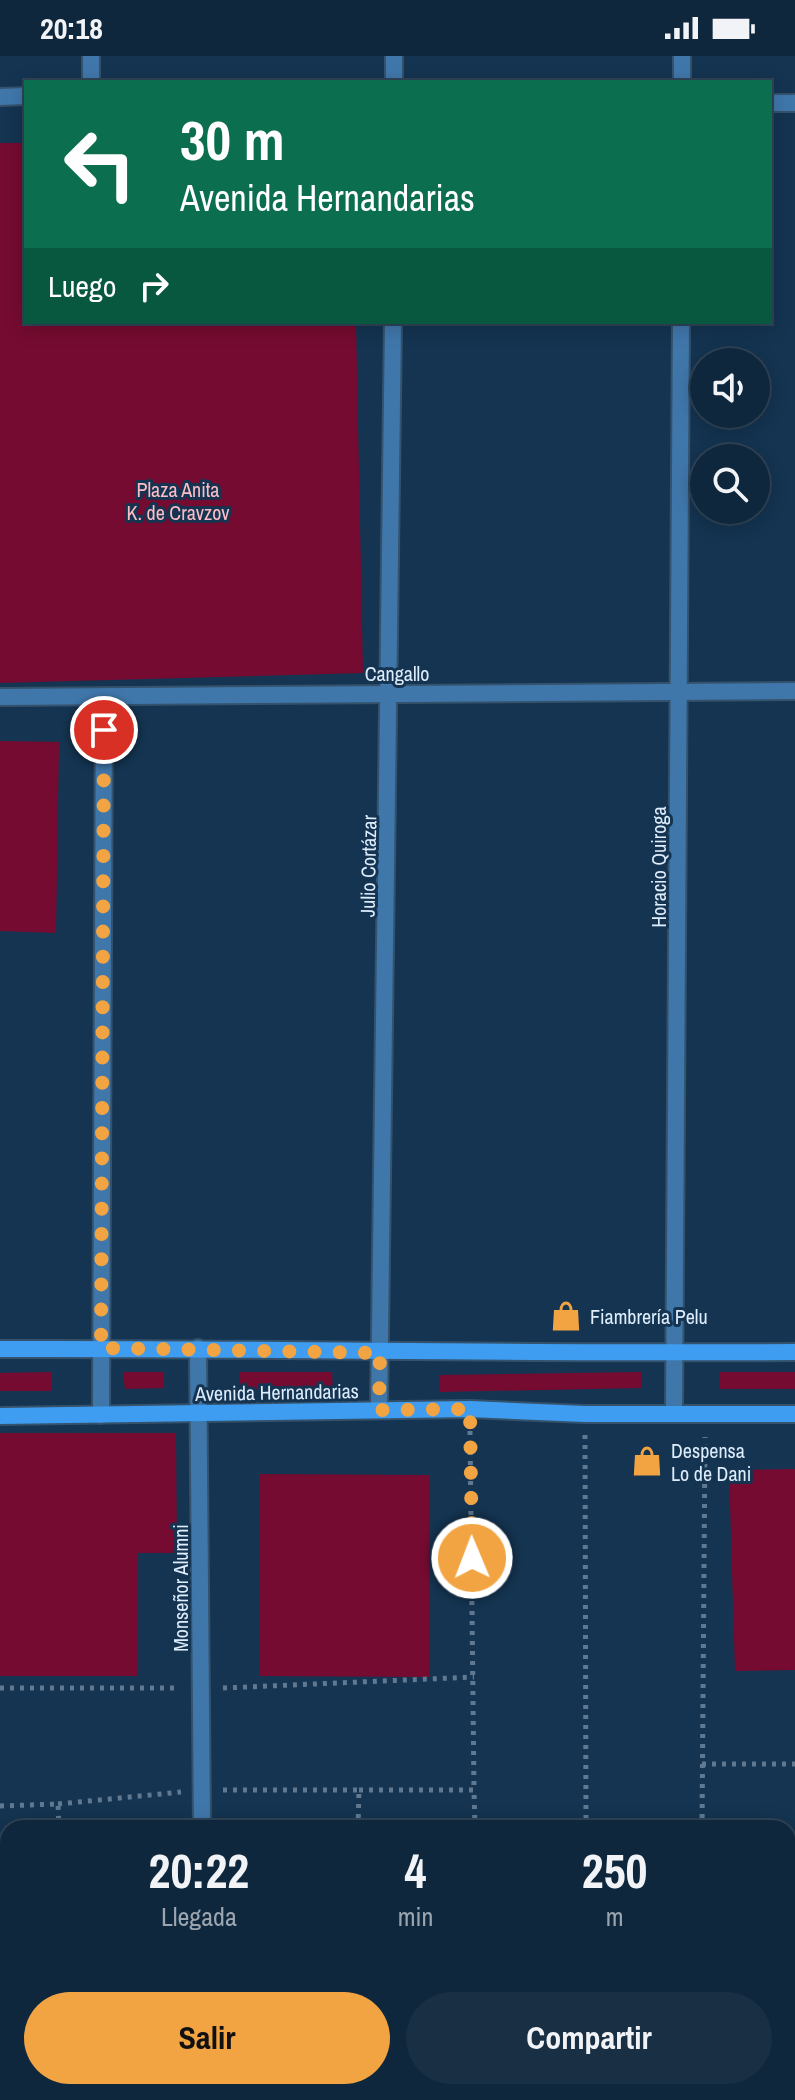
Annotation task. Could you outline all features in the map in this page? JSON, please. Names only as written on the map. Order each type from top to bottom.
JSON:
[{"type":"main road","name":"Avenida Hernandarias","points":[[0,1349],[198,1348],[380,1353],[795,1352]]},
{"type":"main road","name":"Avenida Hernandarias","points":[[0,1416],[470,1409],[585,1414],[795,1414]]},
{"type":"street","points":[[91,56],[91,80]]},
{"type":"street","points":[[394,56],[394,80]]},
{"type":"street","points":[[682,56],[682,80]]},
{"type":"street","points":[[0,97],[24,96]]},
{"type":"street","points":[[772,103],[795,103]]},
{"type":"street","name":"Julio Cortázar","points":[[379,1410],[391,693],[393,324]]},
{"type":"street","name":"Horacio Quiroga","points":[[674,1413],[681,324]]},
{"type":"street","name":"Cangallo","points":[[0,697],[104,699],[391,693],[679,694],[795,691]]},
{"type":"street","points":[[101,1415],[104,699]]},
{"type":"street","name":"Monseñor Alumni","points":[[198,1348],[202,1820]]},
{"type":"path","points":[[470,1409],[475,1820]]},
{"type":"path","points":[[702,1820],[705,1413]]},
{"type":"path","points":[[585,1414],[586,1820]]},
{"type":"path","points":[[0,1688],[201,1688],[474,1677]]},
{"type":"path","points":[[702,1764],[795,1764]]},
{"type":"path","points":[[0,1806],[58,1804],[202,1790],[474,1790]]},
{"type":"path","points":[[358,1820],[359,1790]]},
{"type":"path","points":[[58,1804],[59,1820]]},
{"type":"green space","name":"Plaza Anita K. de Cravzov","points":[[0,143],[24,143],[24,324],[356,324],[363,673],[0,683]]},
{"type":"green space","points":[[0,741],[59,742],[56,933],[0,931]]},
{"type":"green space","points":[[52,1372],[52,1391],[0,1391],[0,1373]]},
{"type":"green space","points":[[123,1372],[164,1372],[164,1388],[125,1389]]},
{"type":"green space","points":[[240,1372],[332,1372],[333,1389],[240,1389]]},
{"type":"green space","points":[[641,1372],[641,1388],[440,1392],[439,1375]]},
{"type":"green space","points":[[720,1372],[795,1372],[795,1389],[720,1389]]},
{"type":"green space","points":[[0,1433],[176,1433],[177,1553],[138,1553],[138,1676],[0,1676]]},
{"type":"green space","points":[[795,1469],[795,1670],[735,1671],[729,1470]]},
{"type":"green space","points":[[260,1474],[429,1475],[429,1677],[260,1676]]},
{"type":"place","name":"Fiambrería Pelu","points":[[566,1316]]},
{"type":"place","name":"Despensa Lo de Dani","points":[[647,1461]]},
{"type":"route","points":[[104,730],[101,1348],[380,1353],[379,1410],[470,1409],[472,1558]]}]
